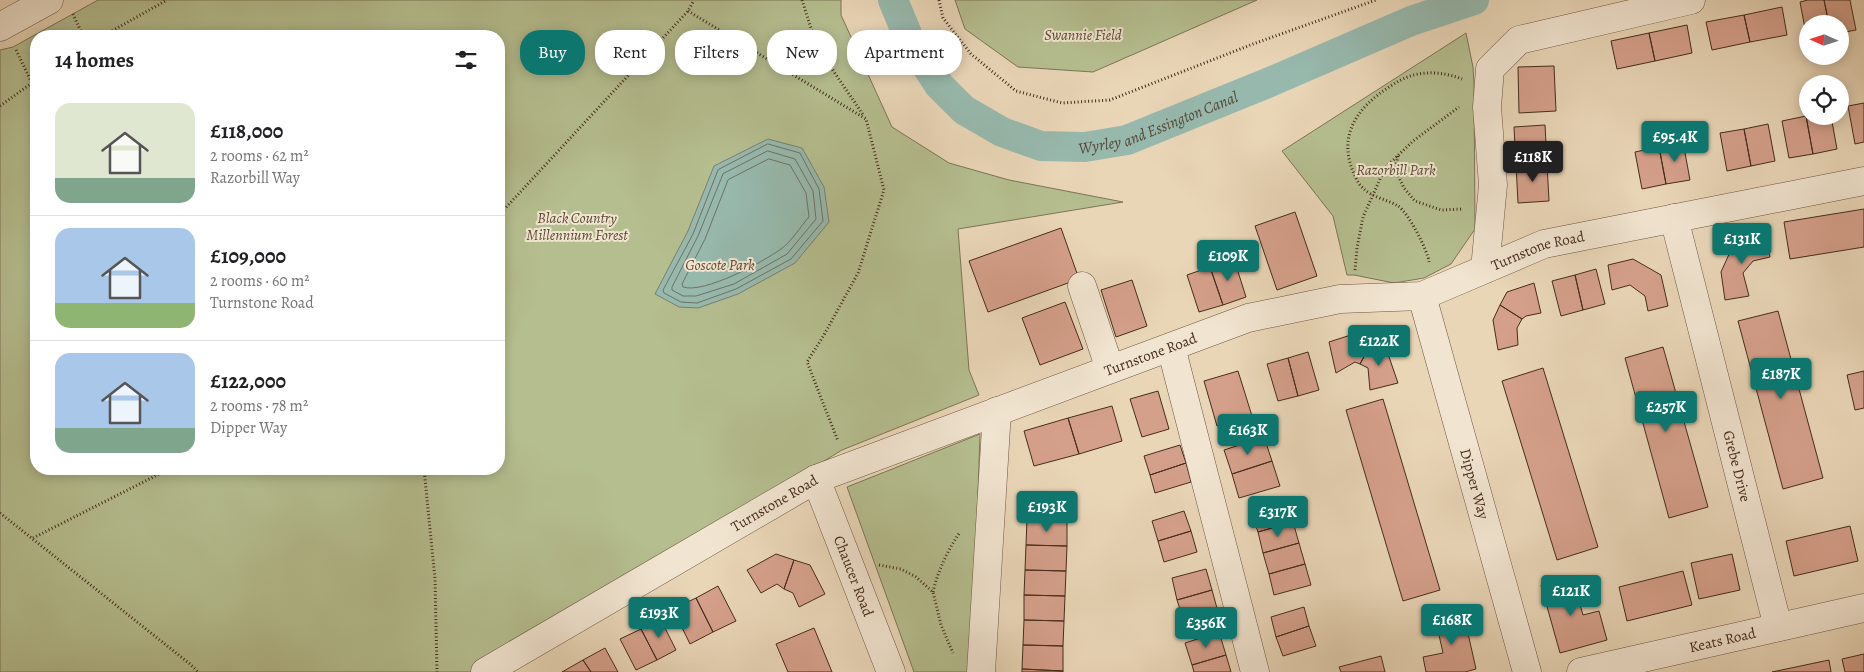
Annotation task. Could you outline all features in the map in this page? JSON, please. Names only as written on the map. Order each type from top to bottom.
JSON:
[{"type":"street","points":[[1486,269],[1493,185],[1487,108],[1490,69],[1520,40],[1691,0]]},
{"type":"street","points":[[1,24],[60,4]]},
{"type":"street","name":"Turnstone Road","points":[[485,672],[816,479],[1248,318],[1340,298],[1422,296],[1544,244],[1864,180]]},
{"type":"street","name":"Grebe Drive","points":[[1674,218],[1778,627]]},
{"type":"street","points":[[1082,286],[1110,369]]},
{"type":"street","name":"Dipper Way","points":[[1422,296],[1527,672]]},
{"type":"street","points":[[1171,347],[1255,672]]},
{"type":"street","points":[[970,666],[997,412]]},
{"type":"street","name":"Chaucer Road","points":[[816,479],[891,672]]},
{"type":"street","name":"Keats Road","points":[[1581,672],[1864,608]]},
{"type":"path","points":[[114,30],[167,0]]},
{"type":"path","points":[[505,209],[688,11],[694,0]]},
{"type":"path","points":[[802,0],[817,47],[866,119],[884,190],[858,273],[824,336],[807,362],[848,467]]},
{"type":"path","points":[[939,0],[943,18],[971,54],[1016,91],[1062,103],[1110,100],[1253,44],[1376,0]]},
{"type":"path","points":[[60,4],[78,30]]},
{"type":"path","points":[[688,11],[866,119]]},
{"type":"path","points":[[1,24],[30,79]]},
{"type":"path","points":[[1422,296],[1424,278],[1430,260],[1416,230],[1401,207],[1372,194],[1358,183],[1347,148],[1349,133],[1354,120],[1367,105],[1399,81],[1414,74],[1445,74],[1474,84],[1490,69]]},
{"type":"path","points":[[0,106],[30,84]]},
{"type":"path","points":[[1355,298],[1356,248],[1363,217],[1385,168],[1413,141],[1462,105]]},
{"type":"path","points":[[1398,156],[1395,169],[1404,188],[1415,201],[1441,210],[1490,209]]},
{"type":"path","points":[[33,538],[157,475]]},
{"type":"path","points":[[425,475],[435,579],[437,672]]},
{"type":"path","points":[[0,513],[183,658],[198,672]]},
{"type":"path","points":[[962,528],[943,562],[933,592],[940,625],[954,654],[970,666]]},
{"type":"path","points":[[851,566],[869,564],[901,569],[916,577],[933,592]]},
{"type":"green space","name":"Goscote Park","points":[[98,0],[841,0],[841,15],[848,30],[847,75],[868,75],[892,127],[949,163],[1009,180],[1123,202],[958,229],[969,370],[979,395],[842,450],[481,672],[0,672],[0,50],[13,47],[30,38],[30,475],[505,475],[505,30],[44,30]]},
{"type":"green space","name":"Swannie Field","points":[[955,0],[1257,0],[1093,72],[1018,67],[965,29]]},
{"type":"green space","name":"Razorbill Park","points":[[1466,33],[1473,67],[1474,84],[1475,229],[1451,264],[1424,278],[1394,283],[1347,275],[1333,216],[1282,151]]},
{"type":"green space","points":[[980,434],[972,672],[914,672],[847,487]]},
{"type":"water","points":[[768,139],[802,148],[824,187],[829,222],[795,263],[738,294],[698,308],[679,307],[655,294],[688,231],[714,166]]},
{"type":"building","points":[[1824,0],[1827,15],[1802,15],[1800,2]]},
{"type":"building","points":[[1824,0],[1850,0],[1856,30],[1849,31],[1849,15],[1827,15]]},
{"type":"building","points":[[1782,7],[1787,35],[1750,42],[1744,15]]},
{"type":"building","points":[[1744,15],[1750,42],[1712,50],[1706,22]]},
{"type":"building","points":[[1687,25],[1692,53],[1655,61],[1649,33]]},
{"type":"building","points":[[1649,33],[1655,61],[1617,69],[1611,41]]},
{"type":"building","points":[[1554,66],[1556,111],[1519,113],[1518,67]]},
{"type":"building","points":[[1864,103],[1864,142],[1855,144],[1849,106]]},
{"type":"building","points":[[1799,117],[1799,125],[1808,125],[1813,154],[1789,158],[1782,121]]},
{"type":"building","points":[[1768,124],[1775,161],[1751,166],[1744,129]]},
{"type":"building","points":[[1545,125],[1547,163],[1516,165],[1514,127]]},
{"type":"building","points":[[1808,125],[1833,125],[1837,149],[1813,154]]},
{"type":"building","points":[[1744,129],[1751,166],[1727,171],[1720,133]]},
{"type":"building","points":[[1683,142],[1690,180],[1666,184],[1659,147]]},
{"type":"building","points":[[1659,147],[1666,184],[1642,189],[1635,152]]},
{"type":"building","points":[[1547,163],[1549,201],[1518,203],[1516,165]]},
{"type":"building","points":[[1864,209],[1864,247],[1790,259],[1784,222]]},
{"type":"building","points":[[1295,212],[1317,276],[1277,290],[1255,226]]},
{"type":"building","points":[[1061,228],[1079,279],[988,312],[969,261]]},
{"type":"building","points":[[1766,234],[1770,257],[1753,261],[1743,273],[1749,296],[1725,300],[1721,272],[1735,241]]},
{"type":"building","points":[[1234,259],[1246,297],[1223,305],[1210,267]]},
{"type":"building","points":[[1633,259],[1661,275],[1668,306],[1648,311],[1645,296],[1630,285],[1612,290],[1608,265]]},
{"type":"building","points":[[1210,267],[1223,305],[1199,312],[1187,275]]},
{"type":"building","points":[[1596,269],[1605,304],[1583,310],[1575,275]]},
{"type":"building","points":[[1575,275],[1583,310],[1561,316],[1552,281]]},
{"type":"building","points":[[1132,280],[1147,326],[1116,337],[1101,290]]},
{"type":"building","points":[[1534,283],[1541,313],[1526,316],[1522,319],[1500,305],[1507,292]]},
{"type":"building","points":[[1065,302],[1083,349],[1040,365],[1022,318]]},
{"type":"building","points":[[1500,305],[1522,319],[1517,328],[1518,345],[1498,350],[1493,320]]},
{"type":"building","points":[[1778,311],[1823,478],[1783,489],[1738,321]]},
{"type":"building","points":[[1357,333],[1372,342],[1360,364],[1355,362],[1336,373],[1329,342]]},
{"type":"building","points":[[1372,342],[1387,351],[1398,383],[1370,390],[1368,368],[1360,364]]},
{"type":"building","points":[[1663,347],[1708,507],[1669,518],[1625,358]]},
{"type":"building","points":[[1308,352],[1319,390],[1298,396],[1288,358]]},
{"type":"building","points":[[1288,358],[1298,396],[1278,401],[1267,364]]},
{"type":"building","points":[[1543,368],[1598,547],[1557,560],[1502,381]]},
{"type":"building","points":[[1238,371],[1252,416],[1217,426],[1204,381]]},
{"type":"building","points":[[1864,371],[1864,408],[1855,410],[1847,375]]},
{"type":"building","points":[[1158,391],[1169,429],[1142,437],[1130,399]]},
{"type":"building","points":[[1383,399],[1440,590],[1403,601],[1346,410]]},
{"type":"building","points":[[1112,406],[1122,441],[1079,454],[1068,418]]},
{"type":"building","points":[[1068,418],[1079,454],[1034,466],[1024,431]]},
{"type":"building","points":[[1264,437],[1272,461],[1232,474],[1224,450]]},
{"type":"building","points":[[1180,445],[1186,463],[1150,475],[1144,456]]},
{"type":"building","points":[[1272,461],[1280,486],[1239,498],[1232,474]]},
{"type":"building","points":[[1186,463],[1191,482],[1155,493],[1150,475]]},
{"type":"building","points":[[1027,494],[1068,496],[1067,521],[1027,519]]},
{"type":"building","points":[[1288,502],[1293,522],[1258,532],[1251,512]]},
{"type":"building","points":[[1184,511],[1191,531],[1158,541],[1152,521]]},
{"type":"building","points":[[1027,519],[1067,521],[1067,546],[1026,545]]},
{"type":"building","points":[[1293,522],[1299,543],[1263,553],[1258,532]]},
{"type":"building","points":[[1850,526],[1858,561],[1794,576],[1786,541]]},
{"type":"building","points":[[1191,531],[1197,552],[1164,562],[1158,541]]},
{"type":"building","points":[[1299,543],[1305,564],[1269,574],[1263,553]]},
{"type":"building","points":[[1026,545],[1067,546],[1066,571],[1025,570]]},
{"type":"building","points":[[776,554],[794,560],[784,589],[777,584],[761,593],[747,570]]},
{"type":"building","points":[[1732,554],[1740,590],[1699,599],[1691,563]]},
{"type":"building","points":[[794,560],[810,565],[825,594],[799,607],[793,593],[784,589]]},
{"type":"building","points":[[1305,564],[1311,585],[1274,595],[1269,574]]},
{"type":"building","points":[[1206,569],[1212,590],[1177,600],[1172,578]]},
{"type":"building","points":[[1025,570],[1066,571],[1065,596],[1024,595]]},
{"type":"building","points":[[1683,571],[1692,605],[1627,621],[1619,587]]},
{"type":"building","points":[[1572,577],[1583,615],[1599,611],[1607,640],[1560,653],[1541,585]]},
{"type":"building","points":[[718,586],[736,621],[713,632],[696,598]]},
{"type":"building","points":[[1212,590],[1218,612],[1184,621],[1177,600]]},
{"type":"building","points":[[1024,595],[1065,596],[1064,621],[1024,620]]},
{"type":"building","points":[[696,598],[713,632],[690,644],[673,609]]},
{"type":"building","points":[[1304,607],[1309,626],[1276,637],[1271,617]]},
{"type":"building","points":[[1463,611],[1476,669],[1465,672],[1426,672],[1423,657],[1443,653],[1435,617]]},
{"type":"building","points":[[660,618],[676,650],[657,660],[641,629]]},
{"type":"building","points":[[1024,620],[1064,621],[1063,646],[1023,645]]},
{"type":"building","points":[[1309,626],[1316,646],[1283,656],[1276,637]]},
{"type":"building","points":[[814,628],[832,672],[788,672],[776,644]]},
{"type":"building","points":[[641,629],[657,660],[636,670],[620,639]]},
{"type":"building","points":[[1219,632],[1226,655],[1192,665],[1185,643]]},
{"type":"building","points":[[1023,645],[1063,646],[1063,671],[1022,669]]},
{"type":"building","points":[[605,648],[618,672],[591,672],[583,660]]},
{"type":"building","points":[[1864,654],[1864,672],[1845,672],[1842,659]]},
{"type":"building","points":[[1226,655],[1231,672],[1194,672],[1192,665]]},
{"type":"building","points":[[1381,656],[1385,672],[1341,672],[1339,667]]},
{"type":"building","points":[[583,660],[591,672],[562,672]]},
{"type":"building","points":[[1829,660],[1831,672],[1772,672]]},
{"type":"building","points":[[1022,669],[1063,671],[1063,672],[1022,672]]},
{"type":"waterway","name":"Wyrley and Essington Canal","points":[[893,0],[910,41],[939,85],[964,110],[1002,132],[1041,146],[1085,147],[1127,140],[1270,82],[1411,21],[1474,0]]},
{"type":"park label","name":"Black Country Millennium Forest","points":[[577,226]]}]
